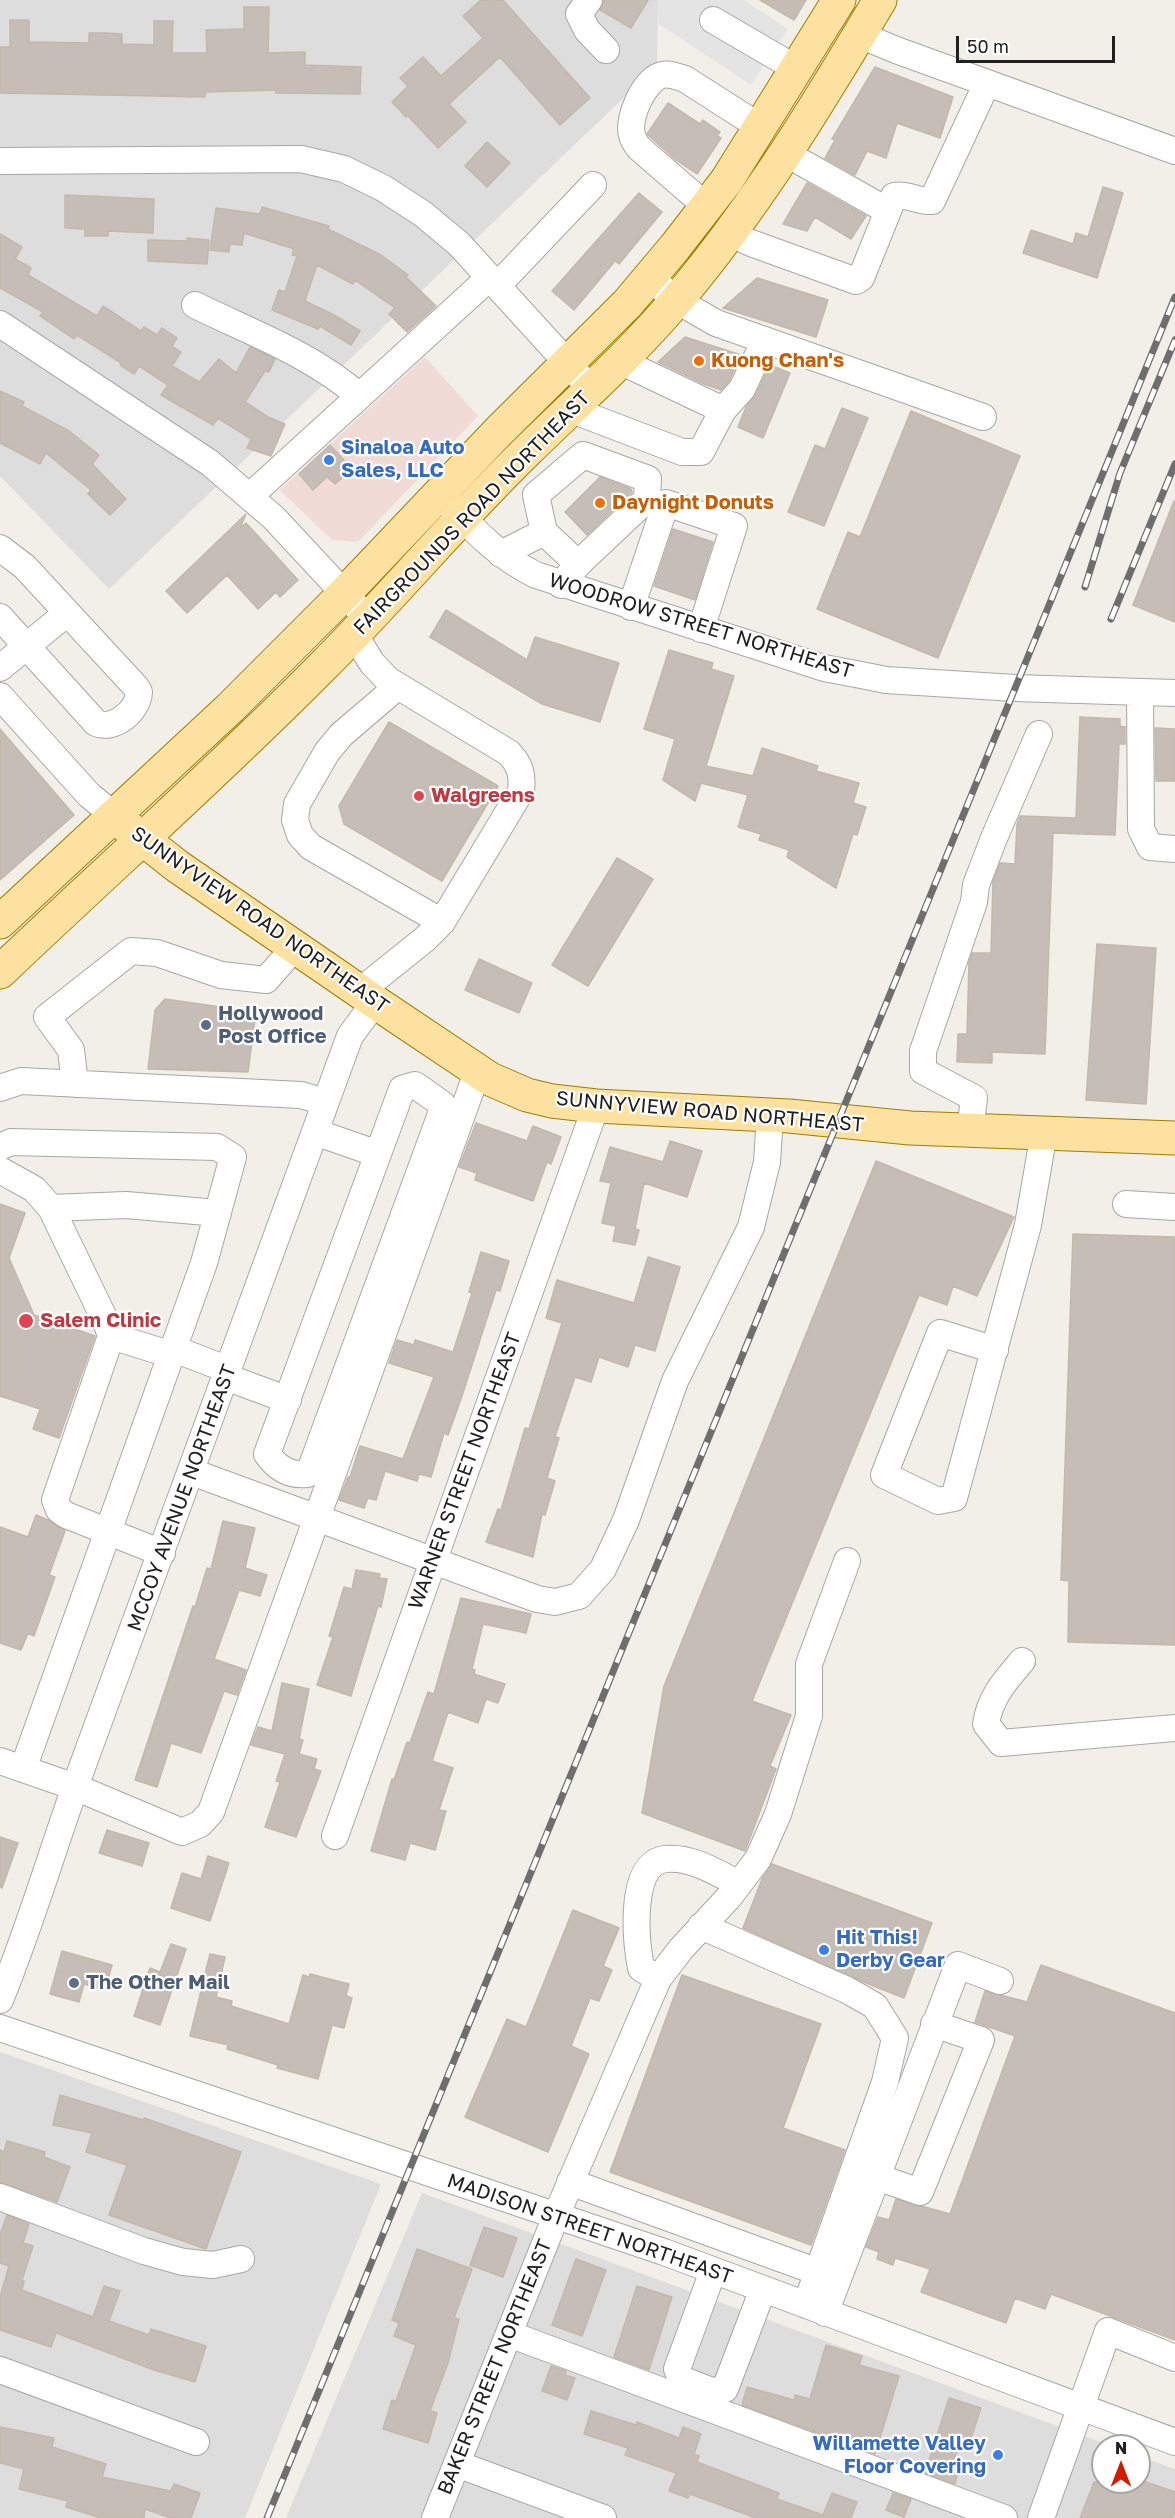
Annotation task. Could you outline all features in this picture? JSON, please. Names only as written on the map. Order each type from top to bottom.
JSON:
[{"type":"main road","name":"FAIRGROUNDS ROAD NORTHEAST","points":[[0,922],[230,708],[344,594],[498,432],[627,304],[727,180],[839,0]]},
{"type":"main road","name":"FAIRGROUNDS ROAD NORTHEAST","points":[[0,972],[273,715],[361,627],[533,445],[620,361],[676,300],[729,233],[785,153],[880,0]]},
{"type":"main road","name":"SUNNYVIEW ROAD NORTHEAST","points":[[115,816],[177,866],[367,997],[490,1079],[527,1095],[552,1101],[596,1106],[771,1115],[870,1125],[1175,1138]]},
{"type":"street","points":[[589,0],[579,14],[587,30],[606,50]]},
{"type":"street","points":[[713,20],[797,69]]},
{"type":"street","points":[[860,35],[1175,151]]},
{"type":"street","points":[[706,206],[639,148],[632,137],[631,124],[634,109],[651,82],[661,75],[672,75],[685,79],[760,127]]},
{"type":"street","points":[[729,233],[856,281],[861,278],[894,196],[923,202],[932,201],[987,83]]},
{"type":"street","points":[[785,153],[888,212]]},
{"type":"street","points":[[0,161],[301,159],[344,169],[383,188],[423,214],[459,244],[569,363],[582,400],[682,452],[701,452],[723,410],[742,389],[765,340]]},
{"type":"street","points":[[250,496],[359,396],[493,282],[593,185]]},
{"type":"street","points":[[649,277],[676,300],[716,323],[983,417]]},
{"type":"street","points":[[195,305],[312,363],[344,383],[359,396]]},
{"type":"street","name":"MCCOY AVENUE NORTHEAST","points":[[0,324],[210,463],[250,496],[274,518],[344,594],[361,627],[372,663],[397,687],[509,753],[519,764],[523,777],[521,791],[442,921],[367,997],[350,1036],[75,1787],[18,1958],[0,2000]]},
{"type":"street","points":[[620,361],[723,410]]},
{"type":"street","points":[[533,445],[563,472]]},
{"type":"street","points":[[561,585],[578,564],[647,499],[648,479],[583,455],[536,495],[544,532],[578,564]]},
{"type":"street","name":"WOODROW STREET NORTHEAST","points":[[440,492],[463,518],[513,564],[561,585],[824,668],[886,680],[1015,688],[1175,693]]},
{"type":"street","points":[[631,607],[666,503],[734,526],[701,629]]},
{"type":"street","points":[[501,554],[544,532]]},
{"type":"street","points":[[0,548],[25,567],[139,692],[135,705],[116,724],[103,726],[96,723],[0,617]]},
{"type":"street","points":[[0,668],[67,613]]},
{"type":"street","points":[[397,687],[340,735],[327,752],[297,804],[295,820],[300,835],[311,848],[442,921]]},
{"type":"street","points":[[1140,692],[1141,829],[1150,847],[1175,849]]},
{"type":"street","points":[[0,696],[90,795],[115,816]]},
{"type":"street","points":[[970,1131],[974,1098],[923,1071],[923,1051],[974,902],[980,875],[1040,734]]},
{"type":"street","points":[[75,1084],[71,1050],[47,1017],[131,951],[157,953],[220,975],[266,980],[295,947]]},
{"type":"street","points":[[0,1147],[10,1142],[217,1147],[233,1157],[204,1263],[109,1533],[11,1765],[75,1787],[182,1832],[200,1824],[211,1812],[478,1070]]},
{"type":"street","points":[[0,1088],[21,1081],[301,1095],[326,1102]]},
{"type":"street","points":[[414,1085],[442,1104],[441,1114],[307,1474],[297,1475],[286,1471],[274,1464],[267,1454],[288,1400],[402,1089],[414,1085]]},
{"type":"street","name":"WARNER STREET NORTHEAST","points":[[335,1836],[596,1106]]},
{"type":"street","points":[[192,1472],[537,1599],[555,1602],[579,1596],[589,1588],[603,1569],[626,1520],[675,1381],[751,1227],[767,1162],[771,1115]]},
{"type":"street","points":[[315,1132],[378,1154]]},
{"type":"street","points":[[995,1350],[940,1332],[884,1475],[938,1501],[954,1498],[995,1350],[1028,1225],[1044,1133]]},
{"type":"street","points":[[0,1170],[34,1189],[51,1208],[111,1336],[55,1500],[59,1510],[109,1533],[162,1553]]},
{"type":"street","points":[[1126,1204],[1175,1207]]},
{"type":"street","points":[[51,1208],[126,1205],[218,1213]]},
{"type":"street","points":[[111,1336],[173,1352],[288,1400]]},
{"type":"street","name":"BAKER STREET NORTHEAST","points":[[435,2518],[570,2182],[658,1980],[700,1926],[739,1884],[758,1859],[778,1814],[809,1716],[810,1664],[847,1561]]},
{"type":"street","points":[[1022,1661],[1000,1687],[988,1708],[986,1724],[1001,1743],[1175,1728]]},
{"type":"street","points":[[658,1980],[641,1968],[638,1953],[638,1895],[645,1871],[660,1860],[680,1860],[705,1866],[739,1884]]},
{"type":"street","points":[[700,1926],[848,1990],[875,2006],[895,2038],[885,2082],[818,2272],[816,2309]]},
{"type":"street","points":[[816,2309],[877,2177],[958,1965],[1000,1981]]},
{"type":"street","points":[[877,2177],[920,2192],[981,2040],[934,2024]]},
{"type":"street","name":"MADISON STREET NORTHEAST","points":[[0,2028],[667,2253],[1081,2409],[1175,2442]]},
{"type":"street","points":[[570,2182],[818,2272]]},
{"type":"street","points":[[0,2197],[144,2251],[183,2262],[213,2265],[241,2259]]},
{"type":"street","points":[[667,2253],[677,2221]]},
{"type":"street","points":[[713,2271],[677,2368],[681,2379],[712,2391],[725,2389],[763,2289]]},
{"type":"street","points":[[1041,2518],[1108,2331],[1175,2358]]},
{"type":"street","points":[[509,2334],[1004,2518]]},
{"type":"street","points":[[0,2370],[196,2442]]},
{"type":"street","points":[[457,2464],[603,2518]]},
{"type":"shaded area","points":[[0,0],[658,0],[657,66],[109,589],[0,476]]},
{"type":"shaded area","points":[[658,0],[744,0],[788,29],[751,85],[657,23]]},
{"type":"shaded area","points":[[425,357],[478,416],[358,542],[332,540],[280,490]]},
{"type":"shaded area","points":[[0,2052],[381,2184],[245,2518],[0,2518]]},
{"type":"shaded area","points":[[422,2193],[1091,2438],[1091,2494],[1151,2494],[1151,2460],[1175,2469],[1175,2518],[286,2518]]},
{"type":"building","points":[[481,0],[503,0],[590,98],[560,125],[500,57],[449,104],[466,122],[438,148],[392,102],[408,86],[400,78],[423,57],[441,76],[483,38],[463,16]]},
{"type":"building","points":[[604,0],[648,0],[631,28],[600,10]]},
{"type":"building","points":[[760,0],[806,0],[794,20]]},
{"type":"building","points":[[244,7],[269,7],[268,53],[305,52],[305,65],[361,67],[360,94],[276,93],[276,90],[205,92],[205,97],[0,93],[0,47],[10,47],[10,20],[29,20],[29,42],[89,43],[89,33],[106,33],[122,34],[122,44],[154,45],[154,21],[173,21],[172,53],[207,53],[206,30],[244,29]]},
{"type":"building","points":[[875,67],[953,97],[940,138],[897,123],[886,158],[867,151],[855,175],[825,158],[835,140],[832,139]]},
{"type":"building","points":[[668,103],[700,124],[703,120],[720,132],[717,136],[721,138],[697,174],[676,160],[647,134]]},
{"type":"building","points":[[487,142],[510,163],[487,187],[465,166]]},
{"type":"building","points":[[807,183],[866,216],[851,239],[815,217],[807,231],[783,224]]},
{"type":"building","points":[[1103,187],[1123,193],[1097,278],[1023,253],[1031,230],[1073,244],[1076,233],[1088,237]]},
{"type":"building","points":[[639,193],[662,212],[619,264],[615,261],[574,310],[552,291]]},
{"type":"building","points":[[65,195],[154,199],[153,233],[108,231],[108,236],[85,236],[85,229],[65,228]]},
{"type":"building","points":[[262,207],[329,226],[328,229],[381,255],[408,275],[406,277],[436,306],[407,332],[389,314],[395,308],[355,280],[353,284],[317,265],[305,301],[360,331],[351,345],[320,326],[318,329],[272,310],[279,290],[285,292],[297,256],[292,255],[294,249],[244,233],[242,245],[230,244],[229,252],[210,250],[216,208],[260,214]]},
{"type":"building","points":[[0,234],[22,247],[15,259],[31,268],[28,275],[97,316],[103,306],[141,331],[144,327],[157,335],[162,328],[177,338],[172,346],[181,352],[172,366],[199,382],[219,359],[236,373],[250,347],[275,359],[269,372],[265,371],[245,402],[268,417],[285,424],[271,456],[247,448],[251,439],[218,418],[213,425],[161,395],[168,385],[139,366],[134,374],[77,335],[74,339],[40,316],[43,312],[0,288]]},
{"type":"building","points":[[187,238],[209,240],[207,264],[148,261],[148,240],[187,241]]},
{"type":"building","points":[[757,278],[828,300],[816,337],[723,308]]},
{"type":"building","name":"Kuong Chan's","points":[[685,337],[741,355],[729,381],[721,390],[658,362]]},
{"type":"building","points":[[770,365],[790,373],[763,438],[738,427],[746,407],[755,396]]},
{"type":"building","points":[[0,391],[24,402],[22,406],[69,431],[99,455],[92,464],[126,499],[110,515],[88,494],[91,490],[46,453],[40,464],[0,443]]},
{"type":"building","points":[[842,408],[868,418],[824,526],[788,512],[815,445],[825,449]]},
{"type":"building","points":[[911,411],[1020,456],[938,658],[817,609],[848,532],[860,537]]},
{"type":"building","name":"Sinaloa Auto Sales, LLC","points":[[330,445],[352,469],[335,484],[327,477],[313,490],[299,474]]},
{"type":"building","name":"Daynight Donuts","points":[[600,477],[631,489],[632,492],[587,535],[565,512]]},
{"type":"building","points":[[1175,502],[1175,622],[1133,605]]},
{"type":"building","points":[[246,514],[240,528],[246,523],[298,580],[280,597],[276,592],[258,609],[227,575],[187,613],[166,591]]},
{"type":"building","points":[[673,529],[713,542],[695,600],[654,586]]},
{"type":"building","points":[[446,610],[527,660],[535,637],[619,663],[600,722],[542,704],[430,637]]},
{"type":"building","points":[[669,650],[713,663],[711,669],[734,676],[706,766],[753,776],[762,748],[818,766],[816,771],[859,783],[853,803],[866,807],[857,835],[853,834],[836,888],[787,857],[789,850],[759,840],[761,834],[738,827],[748,795],[701,783],[695,801],[663,780],[675,739],[644,729]]},
{"type":"building","points":[[1080,717],[1120,719],[1120,726],[1125,727],[1125,744],[1119,744],[1115,835],[1053,833],[1045,1054],[992,1052],[992,1063],[957,1062],[958,1034],[967,1034],[969,962],[972,953],[991,953],[993,881],[1000,863],[1015,864],[1017,824],[1020,816],[1076,818]]},
{"type":"building","name":"Walgreens","points":[[389,722],[498,786],[442,881],[344,824],[339,806]]},
{"type":"building","points":[[1155,728],[1175,729],[1175,781],[1156,781]]},
{"type":"building","points":[[0,729],[74,815],[0,880]]},
{"type":"building","points":[[617,858],[653,879],[588,986],[552,965]]},
{"type":"building","points":[[1097,944],[1156,948],[1146,1104],[1086,1100]]},
{"type":"building","points":[[479,959],[532,983],[519,1013],[465,990]]},
{"type":"building","points":[[165,999],[256,1012],[248,1072],[148,1069],[155,1010]]},
{"type":"building","points":[[476,1123],[527,1141],[533,1126],[561,1137],[551,1164],[547,1162],[533,1201],[475,1180],[477,1173],[459,1167]]},
{"type":"building","points":[[670,1141],[702,1151],[687,1197],[644,1183],[635,1229],[639,1230],[635,1245],[613,1241],[616,1226],[602,1223],[611,1183],[600,1181],[610,1147],[663,1162]]},
{"type":"building","points":[[876,1161],[1014,1217],[977,1296],[953,1286],[947,1305],[919,1295],[752,1701],[791,1715],[770,1766],[776,1769],[745,1851],[642,1813],[664,1686]]},
{"type":"building","name":"Salem Clinic","points":[[0,1204],[25,1213],[9,1258],[34,1315],[95,1336],[59,1438],[33,1429],[40,1409],[0,1396]]},
{"type":"building","points":[[1073,1234],[1175,1237],[1175,1645],[1068,1642],[1069,1581],[1061,1580]]},
{"type":"building","points":[[481,1252],[509,1261],[500,1291],[496,1290],[448,1435],[444,1433],[431,1477],[419,1474],[417,1481],[385,1471],[376,1500],[368,1498],[364,1508],[339,1500],[348,1477],[350,1477],[360,1446],[403,1459],[434,1377],[389,1363],[397,1340],[414,1345],[415,1340],[453,1352],[472,1293],[469,1292]]},
{"type":"building","points":[[648,1257],[680,1267],[655,1351],[635,1345],[628,1367],[599,1357],[591,1382],[575,1377],[555,1437],[559,1438],[547,1478],[555,1481],[545,1515],[542,1514],[533,1557],[486,1542],[498,1509],[501,1510],[525,1428],[529,1429],[562,1323],[546,1318],[557,1280],[634,1303]]},
{"type":"building","points":[[36,1515],[65,1531],[49,1575],[55,1577],[34,1636],[28,1633],[21,1650],[0,1643],[0,1527],[28,1537]]},
{"type":"building","points":[[223,1521],[255,1528],[245,1568],[267,1575],[260,1596],[239,1590],[214,1659],[246,1670],[237,1695],[224,1691],[201,1753],[171,1743],[157,1787],[135,1780],[193,1606],[195,1607],[207,1568],[211,1569]]},
{"type":"building","points":[[356,1570],[380,1574],[379,1578],[387,1579],[381,1607],[378,1606],[351,1696],[317,1685],[333,1637],[329,1636],[344,1587],[352,1589]]},
{"type":"building","points":[[461,1598],[531,1614],[526,1633],[483,1624],[472,1669],[475,1670],[474,1674],[505,1684],[498,1703],[486,1699],[478,1723],[448,1712],[432,1761],[453,1768],[439,1810],[446,1811],[435,1850],[410,1843],[405,1860],[371,1851],[392,1779],[394,1780],[407,1742],[410,1743],[428,1692],[434,1694]]},
{"type":"building","points":[[282,1683],[309,1689],[299,1739],[303,1740],[299,1754],[317,1759],[314,1769],[321,1771],[296,1837],[265,1827],[280,1782],[276,1781],[285,1754],[251,1745],[258,1727],[272,1731]]},
{"type":"building","points":[[107,1830],[149,1843],[142,1866],[99,1853]]},
{"type":"building","points":[[0,1837],[18,1843],[2,1888],[0,1887]]},
{"type":"building","points":[[208,1856],[229,1863],[210,1921],[171,1908],[182,1873],[201,1879]]},
{"type":"building","points":[[772,1864],[932,1923],[904,1998],[743,1928],[762,1879]]},
{"type":"building","points":[[573,1910],[619,1928],[603,1966],[612,1970],[599,2001],[590,1998],[571,2046],[589,2054],[548,2152],[465,2117],[507,2019],[526,2027]]},
{"type":"building","points":[[171,1944],[186,1949],[160,2025],[134,2016],[150,1968],[160,1972]]},
{"type":"building","points":[[62,1951],[112,1965],[105,1990],[84,1984],[79,2002],[50,1994]]},
{"type":"building","points":[[210,1954],[225,1957],[216,1997],[232,2001],[231,2006],[289,2024],[303,1975],[309,1977],[310,1974],[349,1984],[346,1996],[352,1998],[344,2028],[332,2025],[318,2079],[277,2068],[278,2065],[227,2049],[228,2045],[190,2036]]},
{"type":"building","points":[[1041,1965],[1175,2013],[1175,2340],[1051,2294],[1045,2309],[1015,2298],[1006,2323],[921,2292],[930,2269],[895,2258],[893,2265],[877,2259],[879,2252],[866,2247],[878,2217],[889,2220],[896,2199],[950,2214],[1015,2036],[975,2022],[985,1991],[1027,2002]]},
{"type":"building","points":[[682,1975],[821,2024],[783,2128],[845,2150],[811,2245],[610,2172]]},
{"type":"building","points":[[60,2095],[143,2120],[144,2118],[241,2152],[206,2249],[109,2215],[127,2165],[86,2152],[92,2133],[53,2125]]},
{"type":"building","points":[[7,2141],[45,2152],[44,2157],[70,2167],[57,2202],[0,2182],[0,2150],[4,2152]]},
{"type":"building","points":[[7,2215],[29,2224],[23,2243],[33,2246],[22,2280],[24,2281],[22,2290],[93,2317],[104,2286],[120,2291],[109,2321],[149,2335],[151,2329],[206,2346],[195,2382],[154,2370],[56,2333],[51,2347],[0,2330],[0,2297],[9,2266],[0,2263],[0,2235]]},
{"type":"building","points":[[484,2227],[517,2238],[503,2277],[470,2265]]},
{"type":"building","points":[[417,2249],[472,2269],[454,2318],[459,2319],[448,2363],[430,2411],[437,2413],[428,2443],[383,2429],[392,2400],[396,2401],[416,2345],[394,2336],[399,2323],[392,2320]]},
{"type":"building","points":[[576,2259],[606,2270],[582,2336],[552,2325]]},
{"type":"building","points":[[637,2286],[672,2297],[649,2370],[614,2357]]},
{"type":"building","points":[[826,2345],[862,2356],[859,2365],[899,2376],[875,2454],[742,2405],[747,2387],[794,2400],[795,2395],[810,2399]]},
{"type":"building","points":[[551,2366],[566,2371],[565,2375],[575,2378],[567,2400],[542,2391]]},
{"type":"building","points":[[949,2398],[981,2408],[970,2441],[961,2439],[951,2469],[958,2472],[955,2484],[925,2473]]},
{"type":"building","points":[[591,2411],[636,2425],[637,2422],[679,2438],[683,2427],[701,2434],[694,2454],[699,2456],[697,2462],[779,2493],[777,2499],[823,2515],[832,2493],[857,2502],[851,2518],[756,2518],[690,2494],[688,2498],[669,2491],[676,2473],[625,2455],[628,2448],[584,2434]]},
{"type":"building","points":[[0,2427],[54,2438],[52,2447],[106,2464],[102,2477],[171,2491],[174,2484],[200,2493],[191,2518],[171,2518],[145,2509],[144,2518],[101,2518],[66,2507],[68,2501],[19,2489],[24,2469],[0,2463]]},
{"type":"building","points":[[1151,2484],[1175,2492],[1173,2518],[1080,2518],[1091,2490],[1091,2494],[1151,2494]]},
{"type":"building","points":[[893,2493],[911,2499],[904,2517],[886,2510]]},
{"type":"railway","points":[[267,2518],[1175,297]]},
{"type":"railway","points":[[1085,587],[1120,473],[1175,340]]},
{"type":"railway","points":[[1111,619],[1175,464]]},
{"type":"place","name":"Kuong Chan's","points":[[699,361]]},
{"type":"place","name":"Sinaloa Auto Sales, LLC","points":[[329,460]]},
{"type":"place","name":"Daynight Donuts","points":[[600,503]]},
{"type":"place","name":"Walgreens","points":[[419,796]]},
{"type":"place","name":"Hollywood Post Office","points":[[206,1025]]},
{"type":"place","name":"Salem Clinic","points":[[26,1321]]},
{"type":"place","name":"Hit This! Derby Gear","points":[[824,1950]]},
{"type":"place","name":"The Other Mail","points":[[74,1983]]},
{"type":"place","name":"Willamette Valley Floor Covering","points":[[998,2455]]}]
